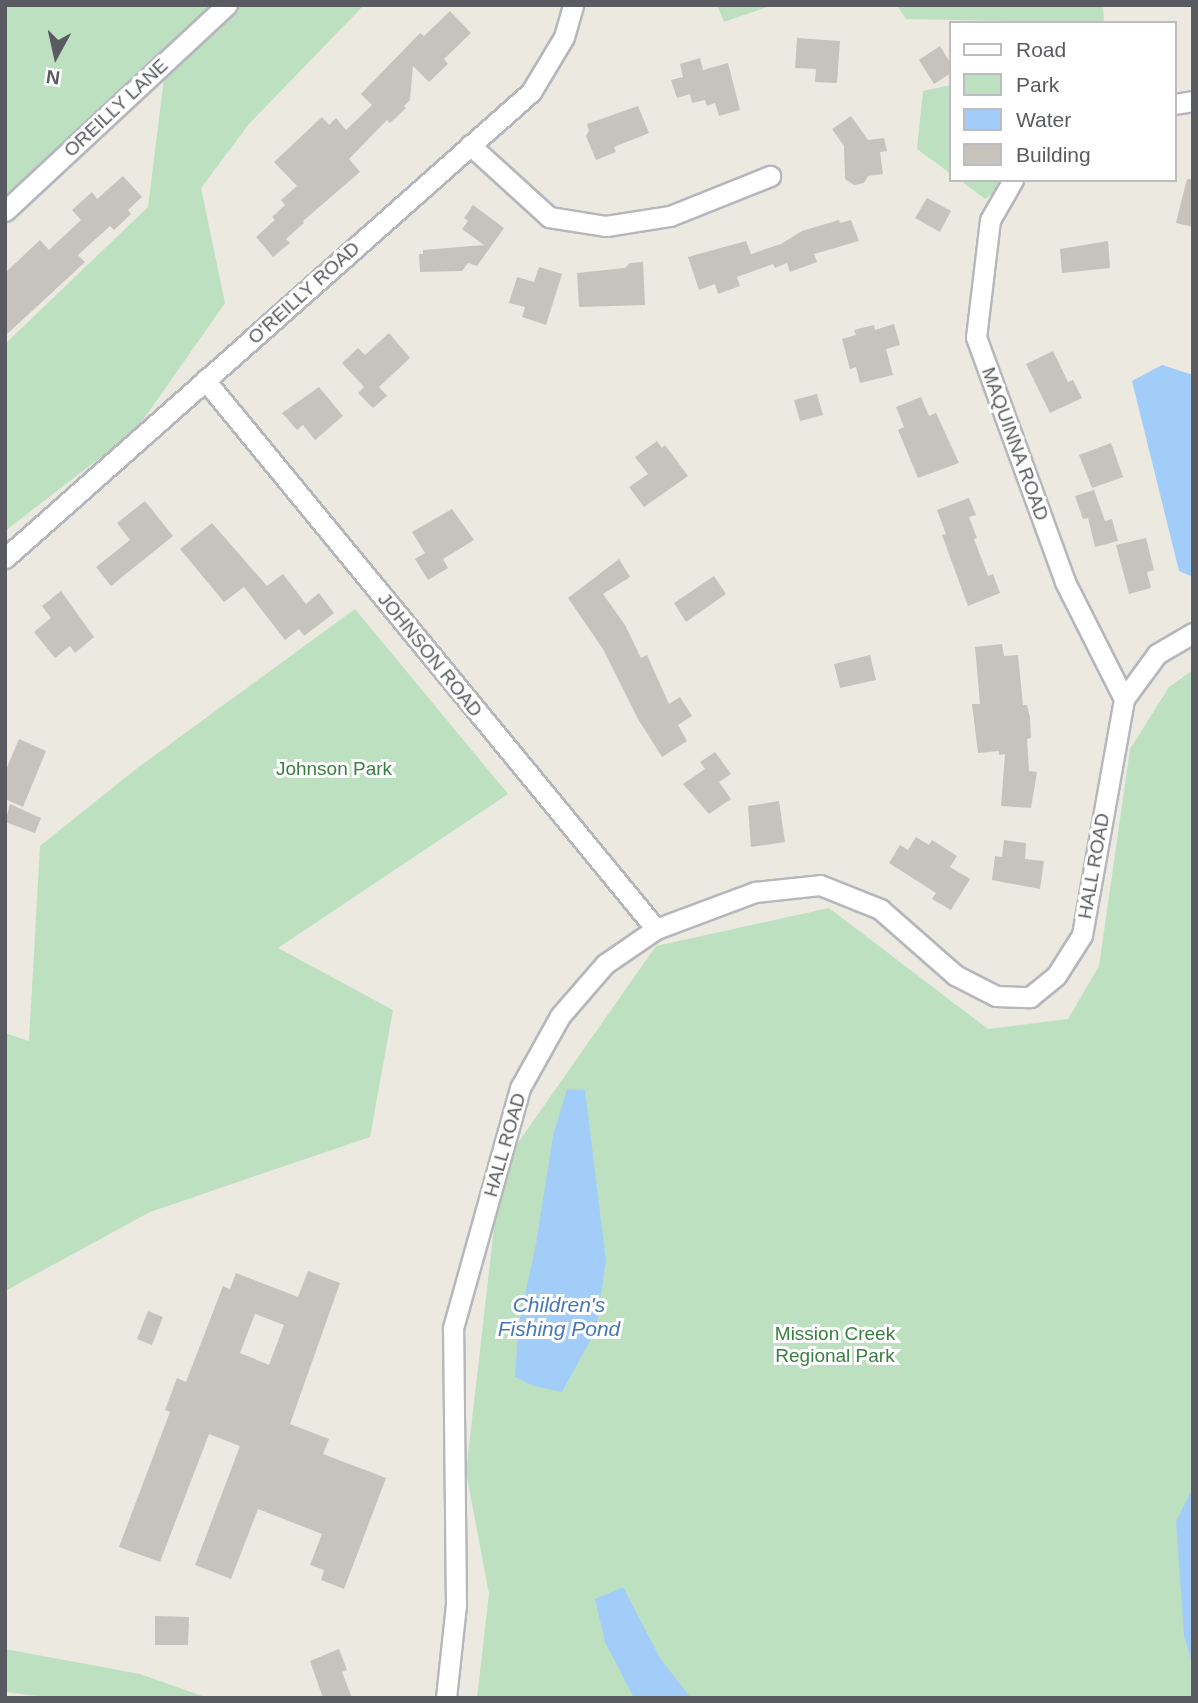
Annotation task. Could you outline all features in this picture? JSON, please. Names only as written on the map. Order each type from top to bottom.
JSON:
[{"type":"street","name":"OREILLY LANE","points":[[5,211],[227,5]]},
{"type":"street","name":"O'REILLY ROAD","points":[[5,558],[531,92],[564,37],[573,5]]},
{"type":"street","points":[[470,145],[549,216],[606,226],[670,216],[771,176]]},
{"type":"street","name":"MAQUINNA ROAD","points":[[1012,182],[990,220],[976,337],[1065,582],[1124,699]]},
{"type":"street","name":"JOHNSON ROAD","points":[[205,380],[656,929]]},
{"type":"street","name":"HALL ROAD","points":[[446,1698],[456,1605],[453,1328],[520,1088],[560,1016],[606,964],[656,929],[755,892],[820,885],[880,909],[955,975],[996,996],[1030,997],[1056,976],[1082,935],[1124,699],[1157,654],[1193,633]]},
{"type":"green space","points":[[5,5],[364,5],[249,124],[201,188],[225,303],[136,430],[5,531],[5,344],[148,207],[165,70],[5,211]]},
{"type":"green space","points":[[717,5],[773,5],[724,22]]},
{"type":"green space","points":[[897,5],[1103,5],[1104,21],[1005,21],[906,19]]},
{"type":"green space","points":[[950,85],[950,173],[917,149],[923,91]]},
{"type":"green space","points":[[963,182],[1007,182],[985,199]]},
{"type":"green space","name":"Johnson Park","points":[[355,609],[508,794],[278,948],[393,1010],[370,1137],[150,1212],[5,1291],[5,1033],[29,1041],[40,846],[136,769]]},
{"type":"green space","name":"Mission Creek Regional Park","points":[[1193,670],[1193,1698],[477,1698],[489,1594],[466,1472],[501,1167],[656,946],[829,908],[988,1029],[1068,1019],[1099,966],[1130,749],[1169,687]]},
{"type":"green space","points":[[5,1649],[140,1674],[208,1698],[53,1698],[5,1692]]},
{"type":"water","points":[[1162,365],[1193,375],[1193,577],[1179,571],[1132,381]]},
{"type":"water","name":"Children's Fishing Pond","points":[[567,1089],[585,1090],[606,1261],[596,1330],[562,1392],[534,1386],[515,1377],[519,1322],[536,1244],[553,1136]]},
{"type":"water","points":[[1193,1488],[1193,1666],[1184,1636],[1176,1521]]},
{"type":"water","points":[[623,1587],[660,1658],[691,1698],[634,1698],[605,1642],[595,1599]]},
{"type":"building","points":[[450,11],[471,33],[444,59],[448,64],[429,82],[413,66],[410,100],[404,106],[406,108],[390,123],[387,120],[349,159],[360,172],[303,221],[304,223],[286,239],[290,243],[273,257],[256,237],[275,220],[272,217],[285,205],[281,200],[297,186],[274,162],[322,117],[329,125],[336,118],[346,130],[372,105],[361,94],[420,33],[424,36]]},
{"type":"building","points":[[797,38],[840,41],[837,83],[815,82],[816,69],[795,68]]},
{"type":"building","points":[[940,46],[950,62],[950,74],[934,84],[919,60]]},
{"type":"building","points":[[700,58],[703,70],[728,63],[740,110],[719,116],[715,103],[707,106],[705,100],[692,103],[690,94],[677,98],[671,80],[683,77],[680,64]]},
{"type":"building","points":[[638,106],[649,133],[614,147],[616,152],[596,160],[586,136],[589,131],[587,124]]},
{"type":"building","points":[[851,116],[868,140],[884,138],[887,151],[880,152],[883,174],[868,176],[864,183],[854,185],[845,179],[844,146],[832,129]]},
{"type":"building","points":[[123,176],[142,197],[128,210],[131,214],[114,230],[110,226],[78,255],[85,262],[5,336],[5,273],[40,240],[49,250],[81,220],[72,210],[92,192],[97,199]]},
{"type":"building","points":[[1187,179],[1193,179],[1193,227],[1176,223]]},
{"type":"building","points":[[927,198],[951,211],[940,232],[915,218]]},
{"type":"building","points":[[473,205],[504,228],[477,266],[468,263],[462,271],[420,272],[419,254],[423,254],[423,250],[484,245],[462,229],[468,221],[464,218]]},
{"type":"building","points":[[839,220],[840,223],[851,220],[859,241],[814,254],[817,262],[790,272],[787,263],[775,268],[773,264],[737,277],[740,286],[718,294],[715,284],[699,290],[688,257],[746,241],[751,254],[781,244],[802,231]]},
{"type":"building","points":[[1108,241],[1110,268],[1062,273],[1060,249]]},
{"type":"building","points":[[643,262],[645,305],[579,307],[577,273],[625,268],[630,263]]},
{"type":"building","points":[[539,267],[562,274],[546,325],[522,317],[525,307],[509,303],[517,277],[534,282]]},
{"type":"building","points":[[894,324],[900,345],[886,349],[893,375],[860,383],[856,367],[850,369],[842,339],[856,335],[854,330],[874,325],[875,330]]},
{"type":"building","points":[[389,333],[410,358],[379,387],[387,396],[373,408],[358,393],[364,387],[342,363],[358,348],[365,355]]},
{"type":"building","points":[[1053,351],[1068,382],[1073,380],[1082,398],[1050,413],[1026,364]]},
{"type":"building","points":[[319,387],[343,416],[315,440],[303,425],[297,430],[282,413]]},
{"type":"building","points":[[817,394],[823,415],[800,421],[794,400]]},
{"type":"building","points":[[921,397],[929,416],[936,413],[959,463],[918,478],[898,430],[904,427],[896,407]]},
{"type":"building","points":[[657,441],[662,448],[665,445],[688,476],[644,507],[629,487],[648,474],[635,457]]},
{"type":"building","points":[[1111,443],[1123,477],[1092,488],[1079,455]]},
{"type":"building","points":[[1094,490],[1105,521],[1112,519],[1118,541],[1095,547],[1088,518],[1083,519],[1075,496]]},
{"type":"building","points":[[969,498],[976,515],[969,517],[977,538],[974,539],[988,576],[993,574],[1000,593],[968,606],[942,535],[946,534],[937,510]]},
{"type":"building","points":[[145,501],[173,536],[111,586],[96,567],[130,540],[117,523]]},
{"type":"building","points":[[452,509],[474,540],[443,559],[448,568],[428,580],[415,559],[425,553],[412,532]]},
{"type":"building","points":[[212,523],[267,586],[283,574],[306,604],[319,593],[334,613],[304,636],[299,629],[285,640],[244,587],[224,602],[180,549]]},
{"type":"building","points":[[1146,538],[1154,570],[1147,572],[1151,588],[1129,594],[1116,545]]},
{"type":"building","points":[[619,559],[630,577],[603,594],[625,625],[641,658],[647,655],[669,704],[680,697],[692,716],[678,725],[687,741],[662,757],[638,719],[603,649],[568,598]]},
{"type":"building","points":[[714,576],[726,594],[686,622],[674,603]]},
{"type":"building","points":[[61,591],[94,637],[75,653],[70,646],[55,658],[34,632],[51,618],[42,606]]},
{"type":"building","points":[[1002,644],[1004,656],[1018,655],[1023,705],[1027,705],[1030,717],[1031,738],[1027,739],[1029,771],[1037,772],[1031,808],[1001,806],[1005,754],[999,755],[999,751],[978,753],[972,704],[980,704],[975,647]]},
{"type":"building","points":[[870,655],[876,680],[840,688],[834,664]]},
{"type":"building","points":[[19,739],[46,751],[23,807],[5,799],[5,772]]},
{"type":"building","points":[[715,752],[731,774],[719,782],[731,799],[709,814],[683,784],[705,769],[700,762]]},
{"type":"building","points":[[779,801],[785,842],[751,847],[748,806]]},
{"type":"building","points":[[10,804],[41,818],[35,833],[5,822]]},
{"type":"building","points":[[916,837],[929,845],[932,840],[957,856],[950,867],[970,879],[951,910],[932,899],[936,893],[889,863],[900,845],[908,850]]},
{"type":"building","points":[[1004,840],[1026,843],[1025,859],[1044,861],[1040,889],[992,880],[995,856],[1002,857]]},
{"type":"building","points":[[308,1271],[340,1283],[290,1424],[329,1439],[323,1454],[386,1478],[344,1589],[321,1580],[324,1570],[310,1565],[322,1534],[258,1509],[231,1579],[195,1565],[240,1446],[209,1434],[160,1562],[119,1547],[170,1412],[165,1410],[177,1378],[186,1382],[223,1286],[230,1289],[236,1273],[298,1297]],"holes":[[[255,1314],[284,1325],[269,1365],[240,1353]]]},
{"type":"building","points":[[148,1311],[163,1317],[152,1345],[137,1339]]},
{"type":"building","points":[[155,1616],[189,1617],[188,1645],[155,1645]]},
{"type":"building","points":[[339,1649],[347,1670],[342,1672],[352,1698],[323,1698],[310,1661]]}]
